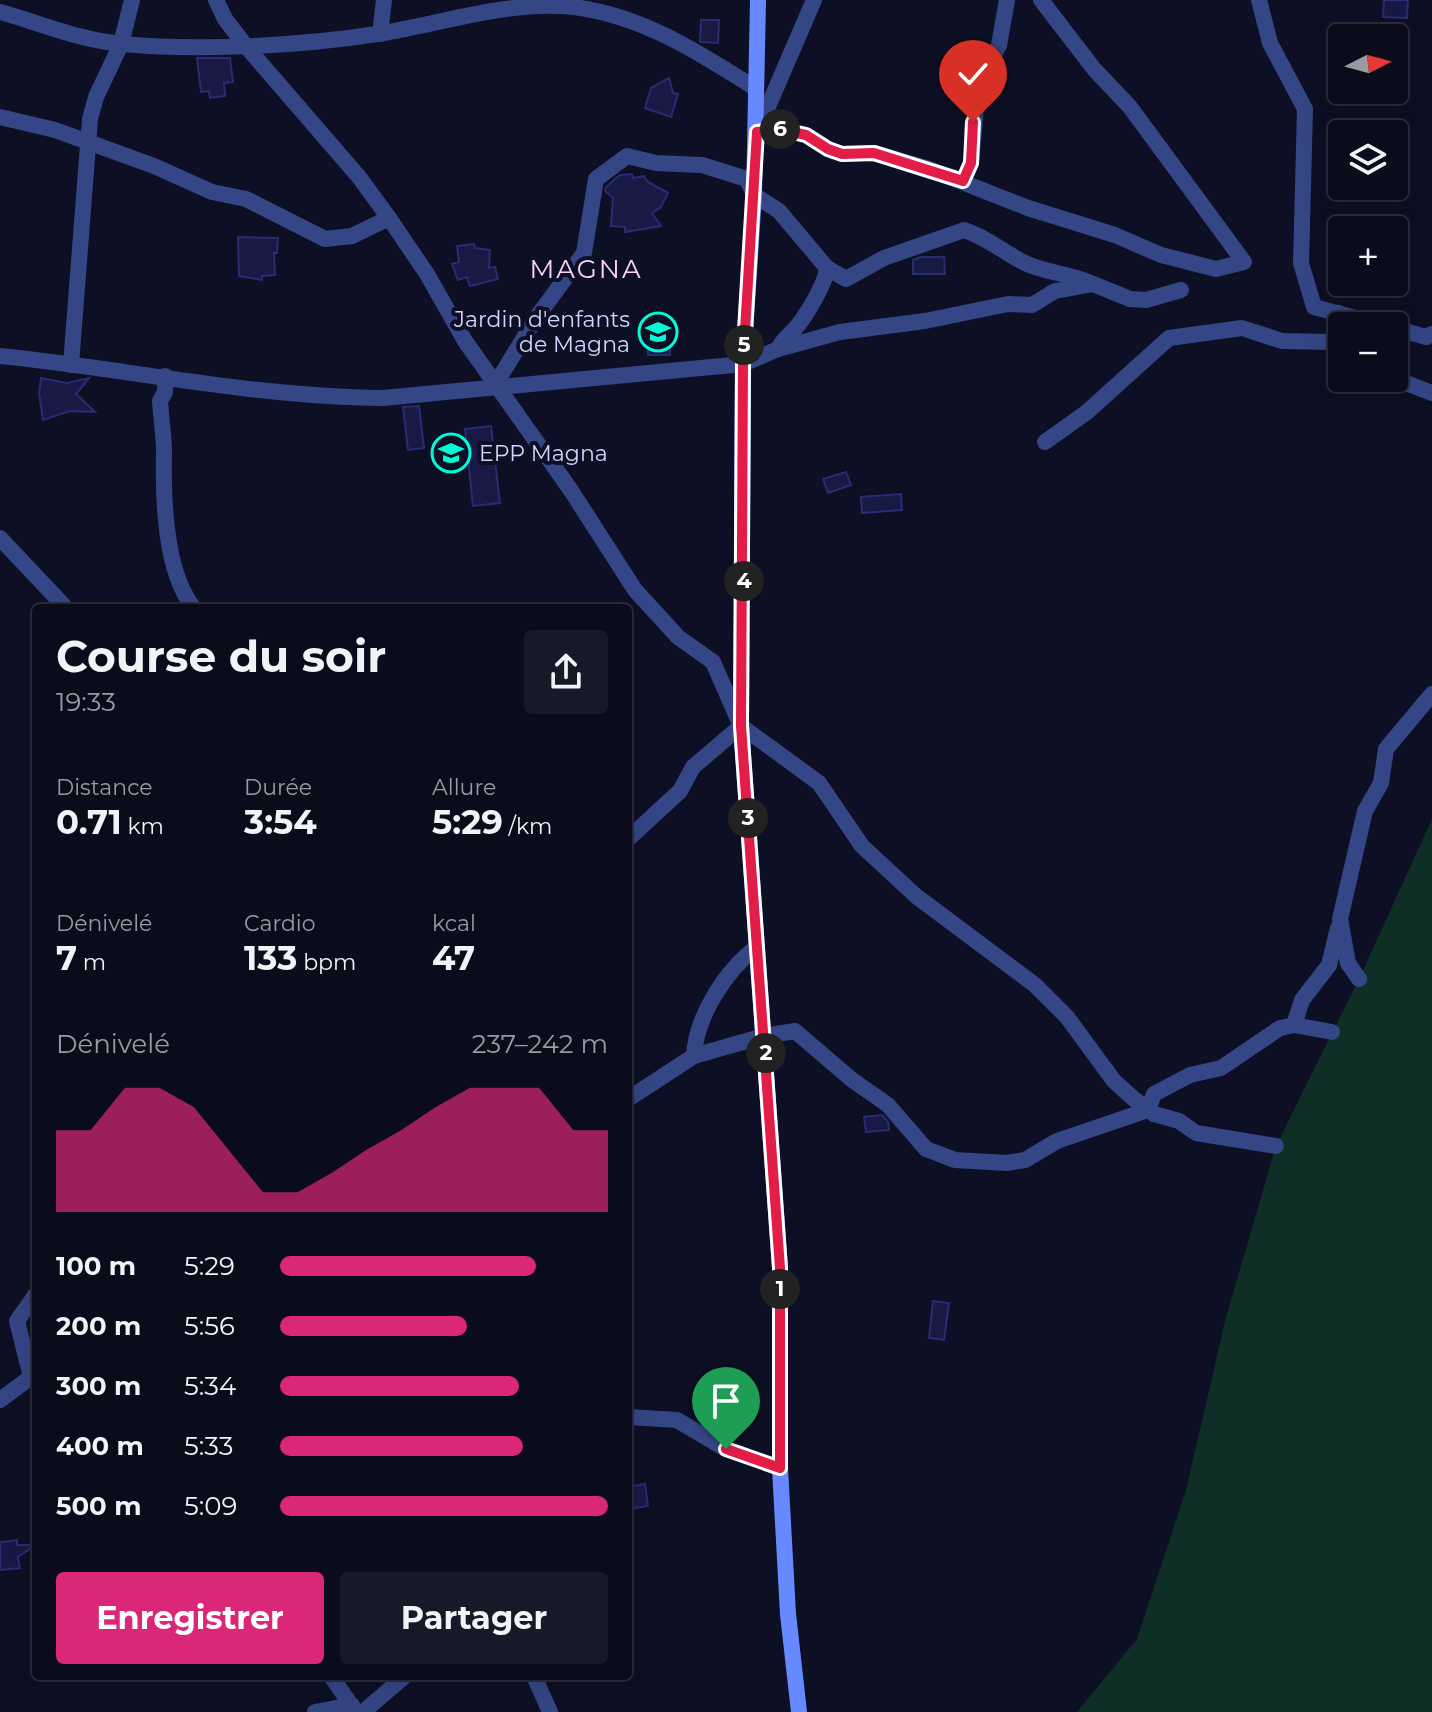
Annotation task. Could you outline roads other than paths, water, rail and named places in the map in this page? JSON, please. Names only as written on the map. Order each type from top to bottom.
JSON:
[{"type":"street","points":[[71,365],[87,144],[96,97],[121,44],[132,0]]},
{"type":"street","points":[[216,0],[225,19],[245,45],[359,177],[389,218],[495,385],[570,489],[635,590],[678,637],[713,662],[741,726],[819,783],[862,846],[916,896],[1035,985],[1067,1017],[1114,1081],[1148,1110],[1179,1121],[1196,1133],[1276,1146]]},
{"type":"street","points":[[380,34],[384,0]]},
{"type":"street","points":[[758,0],[757,132],[743,364],[741,726],[780,1268],[780,1468],[788,1614],[799,1712]]},
{"type":"street","points":[[757,132],[814,0]]},
{"type":"street","points":[[963,181],[971,163],[978,86],[999,45],[1007,0]]},
{"type":"street","points":[[757,132],[779,129],[806,135],[842,154],[874,153],[963,181],[1028,208],[1115,235],[1161,255],[1216,269],[1244,262],[1130,107],[1094,69],[1041,0]]},
{"type":"street","points":[[1259,0],[1270,43],[1305,109],[1301,263],[1314,307],[1335,312]]},
{"type":"street","points":[[0,12],[121,44],[245,45],[380,34],[489,12],[572,4],[643,24],[696,51],[755,88]]},
{"type":"street","points":[[0,117],[55,130],[154,166],[212,192],[246,199],[325,239],[352,236],[389,218]]},
{"type":"street","points":[[495,385],[536,318],[584,253],[596,179],[627,156],[656,163],[702,165],[747,179],[754,195],[779,211],[827,268],[846,279],[894,254],[964,230],[992,242],[1028,265],[1053,270],[1130,299],[1146,300],[1181,290]]},
{"type":"street","points":[[778,349],[784,337],[807,314],[826,277],[827,268]]},
{"type":"street","points":[[0,356],[165,376],[256,392],[383,398],[495,385],[743,364],[778,349],[855,330],[925,321],[1008,304],[1032,305],[1055,291],[1093,284]]},
{"type":"street","points":[[1045,442],[1087,412],[1169,338],[1242,328],[1282,341],[1328,345]]},
{"type":"street","points":[[1408,332],[1426,337],[1432,334]]},
{"type":"street","points":[[165,376],[165,392],[160,401],[165,517],[173,561],[191,604]]},
{"type":"street","points":[[1408,384],[1432,393]]},
{"type":"street","points":[[0,538],[62,604]]},
{"type":"street","points":[[1294,1025],[1302,1000],[1329,965],[1365,811],[1381,783],[1386,749],[1432,694]]},
{"type":"street","points":[[632,835],[680,791],[693,767],[741,726]]},
{"type":"street","points":[[1340,919],[1348,963],[1359,979]]},
{"type":"street","points":[[694,1056],[695,1036],[714,1000],[734,969],[757,947]]},
{"type":"street","points":[[1148,1110],[1154,1094],[1190,1075],[1221,1068],[1280,1028],[1294,1025],[1332,1032]]},
{"type":"street","points":[[632,1096],[694,1056],[764,1036],[795,1031],[851,1079],[888,1105],[926,1149],[955,1160],[1007,1163],[1025,1160],[1057,1141],[1148,1110]]},
{"type":"street","points":[[0,1400],[31,1377],[17,1321],[32,1300]]},
{"type":"street","points":[[632,1417],[677,1420],[726,1449],[780,1468]]},
{"type":"street","points":[[334,1680],[357,1710]]},
{"type":"street","points":[[315,1712],[357,1710],[399,1680]]},
{"type":"street","points":[[536,1680],[550,1712]]},
{"type":"place","name":"Jardin d'enfants de Magna","points":[[658,332]]},
{"type":"place","name":"EPP Magna","points":[[451,453]]},
{"type":"district","name":"MAGNA","points":[[586,269]]}]
